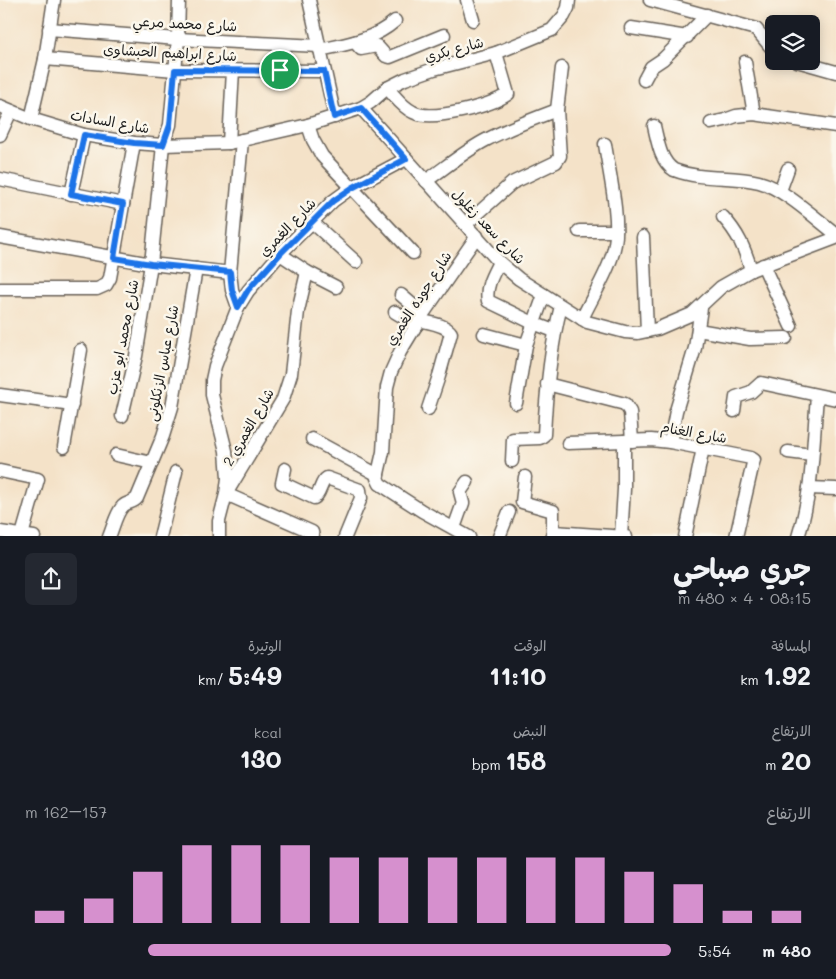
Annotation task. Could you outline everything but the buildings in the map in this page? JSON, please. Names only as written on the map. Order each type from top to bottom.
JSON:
[{"type":"street","points":[[31,119],[45,59],[54,0]]},
{"type":"street","name":"شارع محمد ابو عزب","points":[[122,416],[136,356],[151,264],[163,145],[170,125],[178,40],[179,0]]},
{"type":"street","points":[[309,0],[334,117]]},
{"type":"street","points":[[466,0],[473,20]]},
{"type":"street","name":"شارع بكري","points":[[334,117],[361,108],[387,88],[405,79],[496,52],[552,30],[564,16],[569,0]]},
{"type":"street","points":[[650,0],[756,29],[765,40]]},
{"type":"street","points":[[644,80],[651,67],[662,60],[708,15]]},
{"type":"street","name":"شارع محمد مرعي","points":[[49,29],[178,40],[319,48],[355,42],[374,36],[395,21]]},
{"type":"street","points":[[631,28],[687,37]]},
{"type":"street","points":[[355,42],[361,49],[377,46],[386,56],[390,57],[444,35]]},
{"type":"street","points":[[387,88],[406,108],[424,116],[434,116],[475,107],[508,94],[496,52]]},
{"type":"street","name":"شارع ابراهيم الحبشاوى","points":[[45,59],[175,70],[324,71]]},
{"type":"street","points":[[744,62],[754,114]]},
{"type":"street","points":[[820,67],[836,72]]},
{"type":"street","points":[[466,224],[512,183],[556,162],[560,156],[557,110],[562,68]]},
{"type":"street","points":[[229,143],[233,70]]},
{"type":"street","name":"شارع سعد زغلول","points":[[361,108],[507,270],[544,296],[587,322],[625,332],[638,333],[681,320],[701,308],[721,287],[751,270],[836,236]]},
{"type":"street","points":[[0,135],[5,109]]},
{"type":"street","name":"شارع السادات","points":[[5,109],[84,135],[134,143],[163,145],[229,143],[308,125],[334,117]]},
{"type":"street","points":[[426,182],[487,139],[557,110]]},
{"type":"street","points":[[711,123],[745,114],[754,114],[836,126]]},
{"type":"street","points":[[308,125],[313,140],[322,156],[413,253]]},
{"type":"street","points":[[654,126],[663,158],[674,170],[708,178],[761,182],[780,191],[836,236]]},
{"type":"street","points":[[71,194],[84,135]]},
{"type":"street","points":[[238,307],[232,290],[230,272],[242,140]]},
{"type":"street","points":[[0,289],[96,289],[106,285],[110,278],[114,258],[134,143]]},
{"type":"street","points":[[582,319],[612,255],[616,231],[605,144]]},
{"type":"street","name":"شارع الغمري","points":[[226,494],[228,478],[227,458],[212,395],[212,380],[215,366],[238,307],[248,290],[280,254],[333,201],[352,188],[406,159]]},
{"type":"street","points":[[780,191],[788,169]]},
{"type":"street","points":[[0,179],[123,204]]},
{"type":"street","points":[[723,217],[743,245],[751,270]]},
{"type":"street","points":[[312,222],[356,262]]},
{"type":"street","points":[[579,230],[616,231]]},
{"type":"street","name":"شارع جوده الغمري","points":[[378,475],[384,446],[387,386],[400,352],[420,319],[477,236]]},
{"type":"street","points":[[0,237],[151,264],[230,272]]},
{"type":"street","points":[[643,237],[647,331]]},
{"type":"street","points":[[280,254],[307,272],[336,287]]},
{"type":"street","points":[[499,262],[489,282],[488,301],[533,323],[554,330]]},
{"type":"street","points":[[698,330],[750,339],[789,332],[763,265]]},
{"type":"street","name":"شارع عباس الزنكلونى","points":[[109,536],[120,509],[124,504],[137,498],[172,408],[196,269]]},
{"type":"street","name":"شارع الغمري 2","points":[[219,536],[219,521],[226,494],[284,399],[291,374],[298,311],[307,272]]},
{"type":"street","points":[[401,295],[420,319]]},
{"type":"street","points":[[516,403],[526,345],[544,296]]},
{"type":"street","points":[[512,461],[513,439],[540,438],[544,435],[547,384],[554,330],[561,306]]},
{"type":"street","points":[[670,442],[676,411],[690,368],[701,308]]},
{"type":"street","points":[[394,312],[449,329],[451,333],[440,376],[428,409]]},
{"type":"street","points":[[484,334],[526,345]]},
{"type":"street","points":[[64,447],[81,350]]},
{"type":"street","points":[[734,411],[736,397],[751,392],[761,383],[836,399]]},
{"type":"street","points":[[525,477],[522,502],[552,510],[554,515],[553,534],[623,536],[624,489],[630,412],[625,404],[547,384]]},
{"type":"street","points":[[0,395],[72,405]]},
{"type":"street","points":[[798,536],[809,488],[817,396]]},
{"type":"street","points":[[312,439],[378,475],[377,478],[380,484],[422,511],[469,536]]},
{"type":"street","name":"شارع الغنام","points":[[568,443],[670,442],[751,458],[754,460],[736,536]]},
{"type":"street","points":[[685,536],[704,448]]},
{"type":"street","points":[[788,452],[812,455]]},
{"type":"street","points":[[116,455],[152,463]]},
{"type":"street","points":[[285,469],[282,484],[314,498],[317,497],[324,480],[327,478],[360,490],[361,498],[345,536]]},
{"type":"street","points":[[0,471],[38,479],[24,536],[0,532]]},
{"type":"street","points":[[160,536],[176,472]]},
{"type":"street","points":[[454,528],[463,503],[460,492],[467,482]]},
{"type":"street","points":[[809,488],[836,489]]},
{"type":"street","points":[[226,494],[312,532],[313,536]]},
{"type":"street","points":[[499,536],[509,512]]},
{"type":"route","points":[[175,70],[280,70],[324,71],[334,117],[361,108],[406,159],[352,188],[333,201],[280,254],[248,290],[238,307],[230,282],[230,272],[151,264],[114,258],[123,204],[71,194],[84,135],[134,143],[163,145],[170,125],[175,70]]}]
